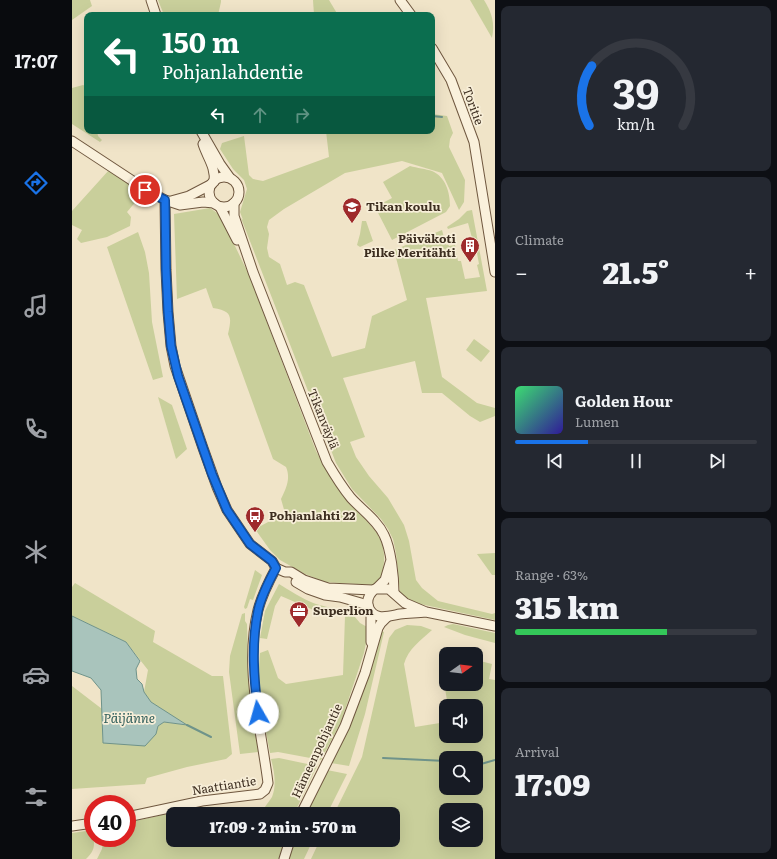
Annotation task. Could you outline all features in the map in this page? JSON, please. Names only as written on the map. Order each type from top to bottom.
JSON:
[{"type":"street","points":[[150,0],[155,12]]},
{"type":"street","points":[[400,0],[408,12]]},
{"type":"street","name":"Toritie","points":[[435,53],[451,80],[474,142],[495,272]]},
{"type":"street","points":[[201,134],[204,147],[214,168],[215,175],[209,192],[210,196],[217,205]]},
{"type":"street","points":[[72,141],[145,190],[180,205],[203,202],[230,206],[237,199],[239,191],[237,185],[220,164],[202,134]]},
{"type":"street","points":[[168,200],[189,196],[221,178],[230,178]]},
{"type":"street","points":[[168,200],[168,305],[171,346],[175,366],[222,499],[235,523],[254,547],[260,550],[272,561],[275,567],[285,572],[290,572],[304,580],[328,588],[389,589],[405,603],[426,612],[495,626]]},
{"type":"street","name":"Tikanväylä","points":[[234,203],[234,216],[254,272],[327,462],[342,486],[378,525],[384,535],[391,562],[395,594]]},
{"type":"street","name":"Tikanväylä","points":[[217,205],[254,272]]},
{"type":"street","points":[[370,608],[369,598],[375,589],[385,580],[391,562]]},
{"type":"street","name":"Naattiantie","points":[[136,815],[202,801],[260,794],[265,790],[268,783],[254,683],[254,646],[258,610],[275,567]]},
{"type":"street","points":[[285,572],[288,577],[308,588],[325,595],[340,598],[370,608],[378,616],[426,612]]},
{"type":"street","points":[[390,616],[397,607],[395,594]]},
{"type":"street","name":"Hämeenpohjantie","points":[[370,608],[371,653]]},
{"type":"street","name":"Hämeenpohjantie","points":[[304,807],[345,726],[371,653],[378,628],[381,623],[390,616]]},
{"type":"street","points":[[72,826],[84,824]]},
{"type":"street","points":[[284,859],[288,847]]},
{"type":"green space","points":[[72,0],[90,0],[92,6],[72,20]]},
{"type":"green space","points":[[158,0],[221,0],[219,12],[163,12]]},
{"type":"green space","points":[[313,0],[329,0],[336,12],[314,12]]},
{"type":"green space","points":[[470,0],[484,0],[487,5],[493,23],[492,38]]},
{"type":"green space","points":[[84,86],[84,132],[72,124],[72,88]]},
{"type":"green space","points":[[435,114],[447,116],[453,133],[450,139],[449,147],[465,180],[464,202],[459,210],[442,173],[402,161],[345,173],[284,209],[269,220],[267,227],[269,234],[267,248],[269,257],[280,264],[287,285],[295,282],[304,285],[332,357],[365,348],[372,316],[407,300],[394,250],[442,230],[446,245],[455,245],[458,261],[461,261],[465,279],[480,277],[477,265],[479,264],[476,248],[469,249],[465,241],[472,238],[468,223],[448,229],[447,227],[459,219],[467,211],[472,210],[487,291],[426,298],[442,377],[477,403],[495,408],[495,416],[480,422],[470,416],[442,393],[422,393],[415,361],[343,378],[365,437],[350,442],[356,457],[369,476],[388,498],[404,525],[409,541],[416,580],[422,588],[438,601],[492,614],[495,613],[495,620],[406,601],[400,593],[393,539],[381,519],[352,489],[336,463],[241,218],[243,220],[240,212],[247,189],[244,180],[233,169],[220,149],[222,143],[244,136],[249,175],[253,179],[263,181],[329,157],[326,134],[435,134]]},
{"type":"green space","points":[[88,134],[98,134],[102,140],[100,142]]},
{"type":"green space","points":[[410,166],[432,171],[441,177],[448,191],[450,206],[446,212],[392,240],[375,207],[392,198],[383,182]]},
{"type":"green space","points":[[109,170],[143,193],[127,212],[131,217],[130,226],[107,237],[81,243],[77,239],[82,230],[72,225],[72,211]]},
{"type":"green space","points":[[210,208],[220,215],[249,275],[316,451],[329,475],[352,506],[374,529],[383,546],[383,569],[379,581],[375,584],[325,582],[305,574],[280,560],[270,550],[255,529],[285,513],[281,499],[288,479],[286,467],[273,459],[228,334],[230,323],[229,315],[224,311],[213,308],[206,288],[177,299],[174,214]]},
{"type":"green space","points":[[362,221],[366,221],[373,241],[360,247],[357,245]]},
{"type":"green space","points":[[138,232],[145,252],[149,273],[152,322],[163,377],[153,380],[107,247]]},
{"type":"green space","points":[[474,339],[490,351],[481,362],[466,350]]},
{"type":"green space","points":[[158,397],[172,405],[187,449],[176,459]]},
{"type":"green space","points":[[495,553],[495,575],[492,575],[477,554]]},
{"type":"green space","points":[[255,570],[262,575],[253,600],[250,599],[247,608],[245,609],[244,607]]},
{"type":"green space","points":[[75,583],[155,631],[153,642],[212,676],[223,676],[232,754],[226,759],[187,767],[147,778],[145,784],[72,789],[72,686],[102,709],[103,743],[156,734],[158,726],[164,722],[186,725],[151,702],[144,692],[148,670],[126,642],[72,616],[72,587]]},
{"type":"green space","points":[[279,584],[313,603],[336,608],[335,614],[318,612],[281,596],[275,606],[267,639],[260,638],[265,611]]},
{"type":"green space","points":[[342,609],[350,611],[360,623],[369,628],[364,653],[341,722],[321,760],[278,752],[270,753],[260,691],[260,653],[268,650],[278,678],[286,684],[343,675],[345,616],[341,615]]},
{"type":"green space","points":[[245,613],[245,621],[247,624],[248,658],[258,752],[240,754],[229,672],[230,656],[242,614]]},
{"type":"green space","points":[[453,624],[495,633],[495,643],[465,635],[444,627]]},
{"type":"green space","points":[[407,625],[421,626],[432,630],[412,649],[404,664],[415,727],[439,723],[439,743],[483,743],[483,699],[447,699],[445,691],[483,691],[483,662],[492,664],[489,679],[495,680],[495,859],[311,859],[317,847],[400,847],[400,807],[337,807],[362,757],[389,638],[395,630]]},
{"type":"green space","points":[[381,631],[384,632],[365,714],[349,766],[331,763],[349,728]]},
{"type":"green space","points":[[279,758],[317,766],[297,807],[265,807],[274,792],[275,783],[271,759]]},
{"type":"green space","points":[[327,770],[347,774],[330,807],[309,807]]},
{"type":"green space","points":[[166,814],[166,847],[283,847],[280,859],[97,859],[102,847],[136,847],[136,821]]},
{"type":"green space","points":[[84,831],[84,847],[93,847],[92,852],[86,859],[72,859],[72,833]]},
{"type":"green space","points":[[292,847],[310,847],[304,859],[289,859]]},
{"type":"water","name":"Päijänne","points":[[72,616],[126,642],[140,661],[136,669],[137,679],[142,684],[144,692],[151,702],[187,725],[164,722],[158,726],[156,734],[145,746],[103,743],[101,690],[91,678],[72,671]]},
{"type":"waterway","points":[[435,116],[442,117]]},
{"type":"waterway","points":[[187,725],[211,737]]},
{"type":"waterway","points":[[383,758],[439,761]]},
{"type":"waterway","points":[[483,763],[495,760]]},
{"type":"place","name":"Tikan koulu","points":[[352,224]]},
{"type":"place","name":"Päiväkoti Pilke Meritähti","points":[[470,263]]},
{"type":"place","name":"Pohjanlahti 22","points":[[255,533]]},
{"type":"place","name":"Superlion","points":[[299,628]]},
{"type":"route","points":[[145,190],[165,200],[166,270],[171,346],[175,366],[184,395],[217,487],[227,510],[250,544],[260,550],[272,561],[274,567],[276,568],[258,610],[253,664],[258,713]]}]
